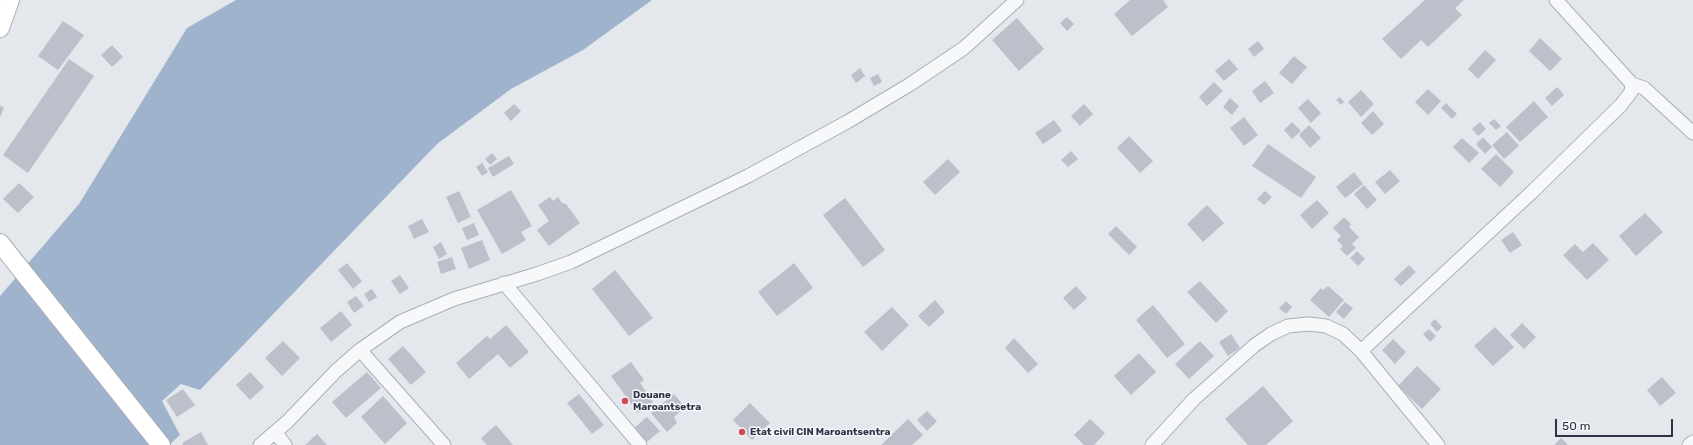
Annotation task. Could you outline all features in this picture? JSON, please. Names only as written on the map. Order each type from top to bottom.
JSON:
[{"type":"main road","points":[[0,28],[10,0]]},
{"type":"main road","points":[[0,243],[161,445]]},
{"type":"street","points":[[260,445],[276,433],[336,371],[360,350],[400,322],[417,313],[454,298],[537,274],[571,262],[748,176],[847,122],[943,63],[981,34],[1017,0]]},
{"type":"street","points":[[1556,0],[1632,84],[1644,88],[1693,133]]},
{"type":"street","points":[[1361,351],[1520,203],[1621,105],[1631,92],[1632,84]]},
{"type":"street","points":[[504,283],[640,445]]},
{"type":"street","points":[[1152,445],[1194,399],[1255,345],[1271,334],[1288,326],[1308,324],[1326,326],[1343,334],[1361,351],[1438,445]]},
{"type":"street","points":[[360,350],[444,445]]},
{"type":"street","points":[[276,433],[285,445]]},
{"type":"street","points":[[1689,445],[1693,442]]},
{"type":"water","points":[[236,0],[652,0],[583,50],[511,89],[437,144],[200,390],[181,384],[162,401],[180,435],[169,445],[0,445],[0,296],[79,204],[187,28]]},
{"type":"building","points":[[1130,0],[1163,0],[1168,7],[1132,36],[1114,14]]},
{"type":"building","points":[[1425,0],[1464,0],[1455,8],[1462,15],[1428,47],[1421,40],[1401,59],[1382,39]]},
{"type":"building","points":[[1067,17],[1074,24],[1067,31],[1060,23]]},
{"type":"building","points":[[1017,18],[1044,49],[1019,71],[992,40]]},
{"type":"building","points":[[63,21],[84,35],[58,70],[38,56]]},
{"type":"building","points":[[1540,38],[1562,59],[1550,71],[1529,51]]},
{"type":"building","points":[[1258,41],[1264,49],[1254,57],[1248,49]]},
{"type":"building","points":[[112,45],[123,57],[112,67],[101,55]]},
{"type":"building","points":[[1485,50],[1496,60],[1478,79],[1468,69]]},
{"type":"building","points":[[1294,56],[1307,67],[1292,84],[1279,73]]},
{"type":"building","points":[[69,59],[94,76],[28,173],[3,155]]},
{"type":"building","points":[[1229,59],[1238,69],[1224,81],[1215,71]]},
{"type":"building","points":[[860,68],[865,76],[856,83],[851,75]]},
{"type":"building","points":[[878,74],[882,82],[874,86],[870,78]]},
{"type":"building","points":[[1265,81],[1274,93],[1260,103],[1252,91]]},
{"type":"building","points":[[1214,82],[1223,91],[1207,106],[1199,97]]},
{"type":"building","points":[[1557,87],[1564,95],[1552,106],[1545,98]]},
{"type":"building","points":[[1428,89],[1441,101],[1428,115],[1415,102]]},
{"type":"building","points":[[1361,90],[1374,104],[1361,117],[1348,102]]},
{"type":"building","points":[[1340,97],[1344,102],[1341,105],[1336,100]]},
{"type":"building","points":[[1230,98],[1239,106],[1232,115],[1223,107]]},
{"type":"building","points":[[1308,99],[1321,113],[1311,123],[1298,108]]},
{"type":"building","points":[[1534,101],[1548,117],[1520,142],[1506,127]]},
{"type":"building","points":[[1446,103],[1457,114],[1452,119],[1441,108]]},
{"type":"building","points":[[514,104],[521,111],[511,121],[504,113]]},
{"type":"building","points":[[1084,104],[1093,114],[1080,126],[1071,116]]},
{"type":"building","points":[[0,106],[4,107],[0,117]]},
{"type":"building","points":[[1373,111],[1384,124],[1372,135],[1361,123]]},
{"type":"building","points":[[1244,117],[1258,135],[1244,146],[1230,128]]},
{"type":"building","points":[[1494,119],[1501,126],[1496,130],[1489,123]]},
{"type":"building","points":[[1054,120],[1062,131],[1043,144],[1035,133]]},
{"type":"building","points":[[1292,122],[1301,131],[1292,139],[1284,130]]},
{"type":"building","points":[[1480,122],[1486,129],[1478,136],[1472,129]]},
{"type":"building","points":[[1309,125],[1321,138],[1310,148],[1299,135]]},
{"type":"building","points":[[1507,132],[1519,146],[1504,159],[1492,145]]},
{"type":"building","points":[[1129,136],[1153,161],[1140,173],[1117,148]]},
{"type":"building","points":[[1483,137],[1492,147],[1485,154],[1476,144]]},
{"type":"building","points":[[1462,138],[1479,153],[1469,163],[1453,147]]},
{"type":"building","points":[[1268,144],[1316,177],[1301,198],[1252,166]]},
{"type":"building","points":[[1071,151],[1078,159],[1068,167],[1061,160]]},
{"type":"building","points":[[492,153],[497,159],[490,165],[485,159]]},
{"type":"building","points":[[1496,154],[1514,172],[1500,187],[1481,169]]},
{"type":"building","points":[[509,156],[514,164],[493,177],[488,168]]},
{"type":"building","points":[[948,159],[960,172],[935,195],[923,182]]},
{"type":"building","points":[[482,163],[488,172],[482,176],[476,167]]},
{"type":"building","points":[[1390,170],[1400,181],[1385,194],[1375,182]]},
{"type":"building","points":[[1354,172],[1363,184],[1345,198],[1336,187]]},
{"type":"building","points":[[19,183],[34,197],[18,213],[3,199]]},
{"type":"building","points":[[1364,185],[1377,200],[1367,209],[1354,194]]},
{"type":"building","points":[[511,190],[532,226],[521,232],[526,240],[502,254],[477,210]]},
{"type":"building","points":[[459,191],[471,217],[458,223],[446,197]]},
{"type":"building","points":[[1265,191],[1272,197],[1264,205],[1257,199]]},
{"type":"building","points":[[550,197],[553,201],[558,197],[562,203],[566,204],[580,223],[549,246],[537,230],[549,221],[538,205]]},
{"type":"building","points":[[845,198],[885,250],[863,267],[823,215]]},
{"type":"building","points":[[1317,200],[1329,213],[1312,229],[1300,215]]},
{"type":"building","points":[[1207,205],[1224,223],[1203,242],[1187,224]]},
{"type":"building","points":[[1645,213],[1663,232],[1636,256],[1619,236]]},
{"type":"building","points":[[1344,217],[1351,224],[1349,227],[1359,237],[1352,244],[1356,248],[1347,256],[1340,249],[1343,246],[1337,240],[1341,236],[1333,228]]},
{"type":"building","points":[[422,219],[429,232],[414,239],[408,226]]},
{"type":"building","points":[[474,223],[479,235],[467,240],[462,228]]},
{"type":"building","points":[[1116,226],[1137,247],[1129,255],[1108,234]]},
{"type":"building","points":[[1513,232],[1522,245],[1510,253],[1501,240]]},
{"type":"building","points":[[482,240],[490,260],[469,269],[461,248]]},
{"type":"building","points":[[441,242],[447,254],[439,259],[433,247]]},
{"type":"building","points":[[1593,243],[1609,260],[1587,280],[1563,255],[1575,244],[1583,252]]},
{"type":"building","points":[[1357,251],[1365,259],[1358,266],[1350,258]]},
{"type":"building","points":[[452,257],[456,269],[441,274],[437,262]]},
{"type":"building","points":[[347,263],[362,281],[353,289],[338,270]]},
{"type":"building","points":[[794,263],[813,288],[777,316],[758,292]]},
{"type":"building","points":[[1409,265],[1416,272],[1401,286],[1394,279]]},
{"type":"building","points":[[615,270],[653,318],[629,336],[592,289]]},
{"type":"building","points":[[400,275],[409,288],[400,294],[391,281]]},
{"type":"building","points":[[1200,281],[1228,311],[1216,323],[1187,292]]},
{"type":"building","points":[[1076,286],[1087,298],[1074,310],[1063,298]]},
{"type":"building","points":[[1328,286],[1344,300],[1329,317],[1310,300],[1321,288],[1323,290]]},
{"type":"building","points":[[372,289],[377,297],[369,302],[364,294]]},
{"type":"building","points":[[356,296],[364,306],[354,313],[347,302]]},
{"type":"building","points":[[935,300],[945,312],[929,327],[918,316]]},
{"type":"building","points":[[1286,301],[1292,307],[1286,314],[1279,308]]},
{"type":"building","points":[[1345,302],[1353,308],[1344,319],[1336,312]]},
{"type":"building","points":[[1153,305],[1185,344],[1167,358],[1136,320]]},
{"type":"building","points":[[892,307],[909,325],[882,351],[864,332]]},
{"type":"building","points":[[341,311],[352,325],[331,342],[320,328]]},
{"type":"building","points":[[1435,319],[1442,327],[1437,332],[1430,324]]},
{"type":"building","points":[[1522,323],[1536,337],[1524,349],[1510,335]]},
{"type":"building","points":[[506,325],[529,352],[510,368],[498,354],[469,379],[456,363],[487,336],[490,339]]},
{"type":"building","points":[[1495,327],[1514,347],[1493,366],[1474,346]]},
{"type":"building","points":[[1429,329],[1436,336],[1430,342],[1423,334]]},
{"type":"building","points":[[1231,334],[1240,348],[1228,356],[1219,342]]},
{"type":"building","points":[[1014,338],[1038,364],[1028,373],[1005,348]]},
{"type":"building","points":[[1393,339],[1406,352],[1395,364],[1382,350]]},
{"type":"building","points":[[283,341],[300,358],[282,376],[265,358]]},
{"type":"building","points":[[1200,341],[1214,356],[1189,379],[1175,364]]},
{"type":"building","points":[[403,346],[426,372],[411,385],[388,359]]},
{"type":"building","points":[[1139,353],[1156,372],[1131,395],[1114,376]]},
{"type":"building","points":[[631,362],[644,380],[640,383],[653,402],[638,413],[611,376]]},
{"type":"building","points":[[1417,366],[1441,389],[1422,409],[1398,386]]},
{"type":"building","points":[[250,372],[264,387],[250,400],[236,385]]},
{"type":"building","points":[[367,372],[381,388],[346,418],[332,402]]},
{"type":"building","points":[[1662,377],[1676,393],[1660,406],[1647,390]]},
{"type":"building","points":[[1263,386],[1293,421],[1266,445],[1248,445],[1225,419]]},
{"type":"building","points":[[183,389],[195,405],[177,417],[166,400]]},
{"type":"building","points":[[579,394],[604,425],[592,434],[567,403]]},
{"type":"building","points":[[674,394],[685,407],[674,417],[677,423],[667,432],[651,413]]},
{"type":"building","points":[[383,396],[407,423],[385,444],[361,417]]},
{"type":"building","points":[[750,403],[770,423],[752,440],[733,420]]},
{"type":"building","points":[[927,411],[937,421],[927,431],[917,420]]},
{"type":"building","points":[[647,417],[660,431],[647,442],[634,428]]},
{"type":"building","points":[[908,419],[923,435],[912,445],[881,445]]},
{"type":"building","points":[[1090,419],[1105,433],[1094,445],[1084,445],[1074,435]]},
{"type":"building","points":[[496,425],[513,445],[487,445],[481,438]]},
{"type":"building","points":[[201,432],[208,445],[183,445],[182,443]]},
{"type":"building","points":[[317,434],[327,445],[305,445]]},
{"type":"building","points":[[1561,438],[1568,445],[1554,445]]},
{"type":"place","name":"Douane Maroantsetra","points":[[625,401]]},
{"type":"place","name":"Etat civil CIN Maroantsentra","points":[[742,432]]}]
